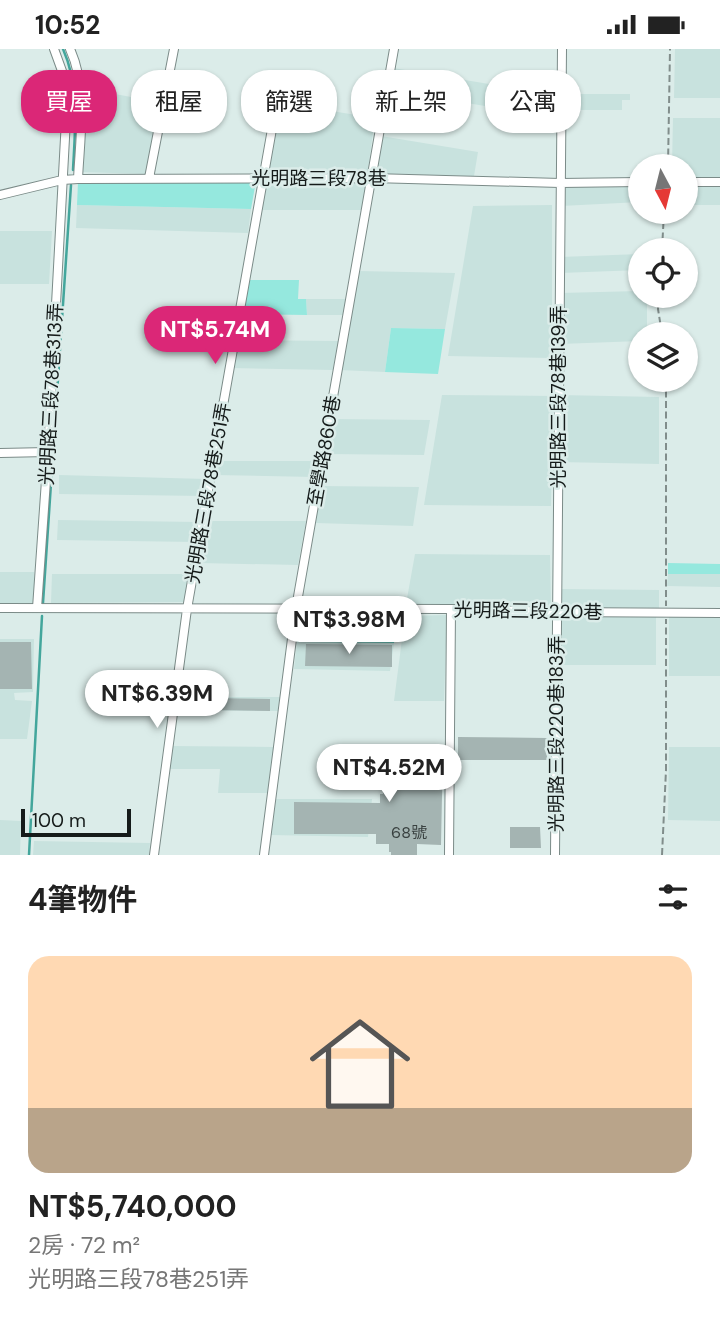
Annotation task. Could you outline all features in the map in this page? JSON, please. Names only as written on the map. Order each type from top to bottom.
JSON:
[{"type":"street","name":"光明路三段78巷313弄","points":[[37,608],[67,100],[66,82],[54,49]]},
{"type":"street","points":[[69,49],[74,59],[81,99],[78,179]]},
{"type":"street","points":[[149,178],[174,49]]},
{"type":"street","name":"至學路860巷","points":[[264,855],[296,608],[394,49]]},
{"type":"street","name":"光明路三段78巷139弄","points":[[557,612],[562,49]]},
{"type":"street","name":"光明路三段78巷251弄","points":[[154,855],[187,609],[271,133]]},
{"type":"street","name":"光明路三段78巷","points":[[0,195],[62,180],[78,179],[372,178],[628,182]]},
{"type":"street","points":[[698,182],[720,182]]},
{"type":"street","points":[[0,453],[48,452]]},
{"type":"street","name":"光明路三段220巷","points":[[0,608],[451,609],[720,613]]},
{"type":"street","points":[[449,855],[451,609]]},
{"type":"street","name":"光明路三段220巷183弄","points":[[555,855],[557,612]]},
{"type":"path","points":[[668,154],[670,49]]},
{"type":"shaded area","points":[[675,49],[720,49],[720,98],[674,98]]},
{"type":"shaded area","points":[[471,81],[485,83],[485,106],[471,104]]},
{"type":"shaded area","points":[[117,94],[131,97],[131,133],[153,133],[147,174],[79,172],[81,133],[117,133]]},
{"type":"shaded area","points":[[581,94],[630,94],[630,100],[622,100],[622,110],[581,110]]},
{"type":"shaded area","points":[[337,112],[351,114],[351,133],[373,133],[367,177],[263,176],[270,133],[337,133]]},
{"type":"shaded area","points":[[673,118],[720,118],[720,179],[698,179],[698,154],[672,154]]},
{"type":"shaded area","points":[[381,136],[478,152],[474,176],[382,174],[375,169]]},
{"type":"shaded area","points":[[256,181],[251,209],[77,205],[78,182]]},
{"type":"shaded area","points":[[263,182],[366,182],[362,210],[259,210]]},
{"type":"shaded area","points":[[563,184],[628,186],[628,203],[561,206]]},
{"type":"shaded area","points":[[698,185],[720,185],[720,205],[698,205]]},
{"type":"shaded area","points":[[77,205],[251,209],[248,233],[76,228]]},
{"type":"shaded area","points":[[552,205],[552,358],[448,356],[473,206]]},
{"type":"shaded area","points":[[0,231],[52,231],[49,284],[0,284]]},
{"type":"shaded area","points":[[628,254],[628,270],[560,273],[560,257]]},
{"type":"shaded area","points":[[358,271],[455,273],[445,329],[391,328],[385,372],[340,370]]},
{"type":"shaded area","points":[[246,280],[299,280],[298,299],[306,299],[307,315],[242,314]]},
{"type":"shaded area","points":[[628,291],[628,308],[647,308],[647,322],[628,322],[628,341],[560,344],[560,293]]},
{"type":"shaded area","points":[[306,299],[347,299],[345,315],[307,315]]},
{"type":"shaded area","points":[[391,328],[445,329],[438,374],[385,372]]},
{"type":"shaded area","points":[[237,340],[338,341],[333,370],[231,368]]},
{"type":"shaded area","points":[[442,395],[553,396],[551,506],[424,505]]},
{"type":"shaded area","points":[[559,395],[659,397],[659,464],[558,462]]},
{"type":"shaded area","points":[[332,419],[430,420],[424,455],[326,454]]},
{"type":"shaded area","points":[[216,461],[316,461],[314,477],[214,475]]},
{"type":"shaded area","points":[[59,475],[206,479],[204,496],[59,494]]},
{"type":"shaded area","points":[[320,486],[419,487],[413,526],[316,523]]},
{"type":"shaded area","points":[[58,520],[198,522],[196,542],[57,540]]},
{"type":"shaded area","points":[[206,521],[306,521],[298,565],[199,563]]},
{"type":"shaded area","points":[[415,554],[550,555],[551,605],[406,604]]},
{"type":"shaded area","points":[[668,563],[720,564],[720,574],[668,574]]},
{"type":"shaded area","points":[[0,572],[34,572],[34,603],[0,603]]},
{"type":"shaded area","points":[[52,574],[189,574],[185,602],[51,603]]},
{"type":"shaded area","points":[[668,574],[720,574],[720,587],[667,586]]},
{"type":"shaded area","points":[[558,589],[659,590],[659,608],[558,607]]},
{"type":"shaded area","points":[[299,612],[398,613],[394,643],[297,642]]},
{"type":"shaded area","points":[[447,615],[444,701],[394,701],[405,616]]},
{"type":"shaded area","points":[[656,615],[656,665],[558,665],[558,616]]},
{"type":"shaded area","points":[[669,615],[720,616],[720,676],[669,676]]},
{"type":"shaded area","points":[[0,639],[34,639],[33,692],[14,693],[15,700],[32,701],[27,739],[0,739]]},
{"type":"shaded area","points":[[297,642],[394,643],[390,671],[294,669]]},
{"type":"shaded area","points":[[178,697],[282,697],[279,711],[177,710]]},
{"type":"shaded area","points":[[171,746],[274,747],[269,793],[218,793],[220,769],[169,769]]},
{"type":"shaded area","points":[[669,747],[720,747],[720,821],[668,820]]},
{"type":"shaded area","points":[[276,799],[372,799],[368,837],[271,835]]},
{"type":"shaded area","points":[[0,820],[21,821],[20,855],[0,855]]},
{"type":"shaded area","points":[[34,841],[150,843],[149,855],[33,855]]},
{"type":"building","points":[[0,642],[31,642],[32,689],[0,689]]},
{"type":"building","points":[[306,644],[392,645],[392,667],[305,666]]},
{"type":"building","points":[[209,698],[270,699],[270,711],[209,710]]},
{"type":"building","points":[[458,737],[547,738],[547,760],[458,760]]},
{"type":"building","points":[[386,744],[443,746],[441,845],[417,844],[417,855],[391,855],[389,844],[376,844],[376,834],[294,834],[294,802],[380,803],[386,771]]},
{"type":"building","points":[[510,827],[540,827],[541,848],[510,848]]},
{"type":"waterway","points":[[63,49],[74,93],[73,170]]},
{"type":"waterway","points":[[43,603],[71,185]]},
{"type":"waterway","points":[[29,855],[42,616]]}]
